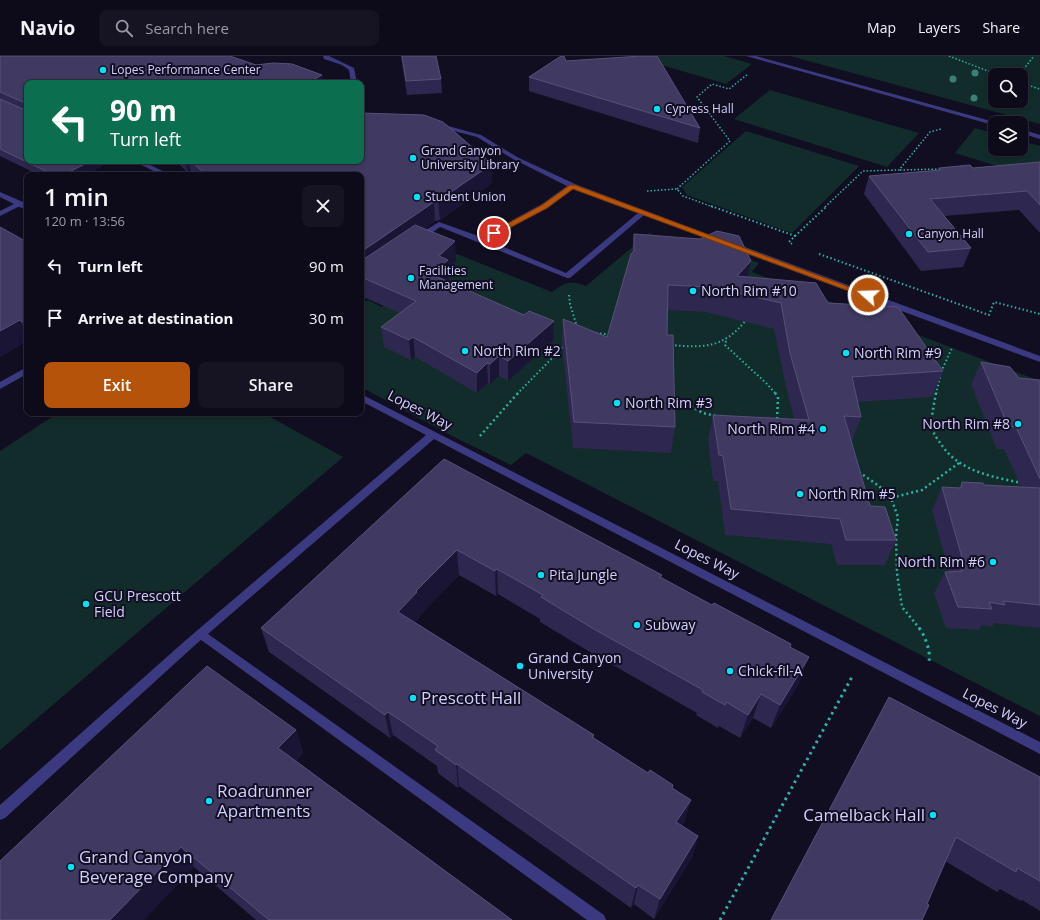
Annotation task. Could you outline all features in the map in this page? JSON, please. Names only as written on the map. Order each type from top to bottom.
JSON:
[{"type":"street","points":[[326,56],[326,58],[344,64],[352,69],[354,80]]},
{"type":"street","points":[[749,56],[988,122]]},
{"type":"street","points":[[430,124],[478,136],[515,158],[572,186],[1040,359]]},
{"type":"street","points":[[1028,133],[1040,137]]},
{"type":"street","points":[[143,164],[161,172]]},
{"type":"street","points":[[196,172],[210,164]]},
{"type":"street","points":[[481,240],[545,206],[572,186]]},
{"type":"street","points":[[0,194],[24,206]]},
{"type":"street","points":[[0,214],[24,206]]},
{"type":"street","points":[[413,242],[439,224],[567,276],[643,212]]},
{"type":"street","points":[[0,386],[24,372]]},
{"type":"street","name":"Lopes Way","points":[[364,399],[1040,748]]},
{"type":"street","points":[[0,814],[201,634],[433,434]]},
{"type":"street","points":[[201,634],[599,920]]},
{"type":"path","points":[[949,56],[988,71]]},
{"type":"path","points":[[1025,68],[1034,56]]},
{"type":"path","points":[[644,192],[677,189],[730,141],[697,97],[712,84],[729,89],[753,70]]},
{"type":"path","points":[[1028,85],[1040,89]]},
{"type":"path","points":[[900,170],[930,132],[943,128]]},
{"type":"path","points":[[793,245],[789,242],[863,171],[944,169]]},
{"type":"path","points":[[677,189],[683,196],[795,236]]},
{"type":"path","points":[[815,253],[989,314],[994,302],[1040,314]]},
{"type":"path","points":[[567,276],[570,304],[578,330]]},
{"type":"path","points":[[665,344],[696,347],[710,346],[726,341],[738,332],[746,319]]},
{"type":"path","points":[[593,332],[615,335]]},
{"type":"path","points":[[466,452],[568,341]]},
{"type":"path","points":[[726,341],[725,345],[767,384],[778,397],[777,424]]},
{"type":"path","points":[[954,344],[942,369],[934,404],[933,430],[942,449],[959,463],[989,475],[1027,484]]},
{"type":"path","points":[[671,396],[703,413],[716,416]]},
{"type":"path","points":[[891,498],[922,490],[959,463]]},
{"type":"path","points":[[854,469],[879,486],[891,498],[898,517],[896,536],[896,572],[902,606],[922,631],[930,656],[929,661]]},
{"type":"path","points":[[720,920],[863,657]]},
{"type":"green space","points":[[631,56],[724,56],[752,64],[726,84]]},
{"type":"green space","points":[[790,56],[1040,56],[1040,124],[1028,121],[1028,116],[1011,116]]},
{"type":"green space","points":[[770,90],[919,133],[887,167],[734,119]]},
{"type":"green space","points":[[975,128],[988,132],[988,156],[1028,156],[1028,143],[1040,146],[1040,179],[955,153]]},
{"type":"green space","points":[[746,131],[859,166],[792,233],[687,195],[682,187]]},
{"type":"green space","points":[[649,233],[666,240],[707,244],[759,263],[752,272],[1040,381],[1040,716],[526,453],[511,465],[454,437],[364,389],[364,303],[368,300],[382,307],[452,252],[552,292],[560,286],[568,283],[576,283],[586,286]]},
{"type":"green space","name":"GCU Prescott Field","points":[[53,416],[268,416],[343,457],[0,750],[0,451]]},
{"type":"building","points":[[0,56],[230,56],[256,65],[273,63],[292,64],[322,75],[313,80],[24,80],[24,103],[0,92]]},
{"type":"building","points":[[402,56],[436,56],[441,79],[406,81]]},
{"type":"building","points":[[561,56],[564,56],[566,61],[657,56],[700,128],[529,77]]},
{"type":"building","points":[[0,99],[23,109],[24,161],[0,149]]},
{"type":"building","name":"Student Union","points":[[364,113],[424,115],[443,122],[492,164],[364,250],[364,172],[203,172],[194,164],[364,164]]},
{"type":"building","points":[[1040,162],[1040,205],[1027,191],[930,199],[971,248],[928,252],[869,176],[941,170],[939,168],[970,165],[973,168]]},
{"type":"building","points":[[31,164],[85,164],[69,172],[48,172]]},
{"type":"building","points":[[415,225],[455,241],[439,256],[448,260],[431,274],[524,315],[529,311],[554,321],[508,361],[499,356],[490,364],[487,363],[477,373],[413,337],[409,340],[381,327],[416,301],[364,278],[364,259]]},
{"type":"building","points":[[0,227],[24,240],[24,321],[22,322],[20,320],[0,331]]},
{"type":"building","points":[[717,231],[739,236],[751,261],[737,276],[816,283],[828,303],[898,307],[943,371],[852,377],[861,417],[844,416],[870,506],[885,507],[896,540],[846,540],[840,519],[731,509],[723,456],[719,455],[713,415],[809,420],[790,353],[781,303],[711,287],[668,285],[667,335],[673,335],[675,427],[574,422],[563,319],[607,337],[631,254],[634,251],[634,234],[700,239]]},
{"type":"building","points":[[981,362],[1010,367],[1019,378],[1040,380],[1040,479],[1016,427],[1008,426]]},
{"type":"building","name":"Prescott Hall","points":[[444,459],[662,575],[660,577],[712,605],[714,603],[791,644],[790,647],[809,657],[780,705],[761,694],[748,715],[726,702],[725,705],[702,692],[703,690],[592,628],[541,597],[543,595],[497,569],[495,571],[457,550],[416,591],[417,592],[398,612],[594,735],[592,737],[648,773],[650,770],[673,785],[672,788],[691,800],[676,822],[698,836],[660,899],[638,885],[636,888],[435,750],[438,746],[388,712],[385,715],[261,628]]},
{"type":"building","name":"North Rim #6","points":[[962,482],[983,483],[984,485],[1040,488],[1040,605],[1003,601],[1005,605],[989,602],[992,609],[958,607],[945,572],[962,571],[959,561],[963,561],[942,487],[961,488]]},
{"type":"building","name":"Roadrunner Apartments","points":[[207,666],[296,730],[278,748],[512,920],[269,920],[181,847],[110,920],[0,920],[0,861]]},
{"type":"building","name":"Camelback Hall","points":[[889,697],[1040,777],[1040,881],[1017,868],[1016,872],[956,837],[927,904],[929,905],[922,920],[771,920]]},
{"type":"place","name":"Lopes Performance Center","points":[[103,70]]},
{"type":"place","name":"Cypress Hall","points":[[657,109]]},
{"type":"place","name":"Grand Canyon University Library","points":[[413,158]]},
{"type":"place","name":"Student Union","points":[[417,197]]},
{"type":"place","name":"Canyon Hall","points":[[909,234]]},
{"type":"place","name":"Facilities Management","points":[[411,278]]},
{"type":"place","name":"North Rim #10","points":[[693,291]]},
{"type":"place","name":"North Rim #2","points":[[465,351]]},
{"type":"place","name":"North Rim #9","points":[[846,353]]},
{"type":"place","name":"North Rim #3","points":[[617,403]]},
{"type":"place","name":"North Rim #8","points":[[1018,424]]},
{"type":"place","name":"North Rim #4","points":[[823,429]]},
{"type":"place","name":"North Rim #5","points":[[800,494]]},
{"type":"place","name":"North Rim #6","points":[[993,562]]},
{"type":"place","name":"Pita Jungle","points":[[541,575]]},
{"type":"place","name":"GCU Prescott Field","points":[[86,604]]},
{"type":"place","name":"Subway","points":[[637,625]]},
{"type":"place","name":"Grand Canyon University","points":[[520,666]]},
{"type":"place","name":"Chick-fil-A","points":[[730,671]]},
{"type":"place","name":"Prescott Hall","points":[[413,698]]},
{"type":"place","name":"Roadrunner Apartments","points":[[209,801]]},
{"type":"place","name":"Camelback Hall","points":[[933,815]]},
{"type":"place","name":"Grand Canyon Beverage Company","points":[[71,867]]},
{"type":"route","points":[[494,233],[545,206],[572,186],[868,295]]}]
